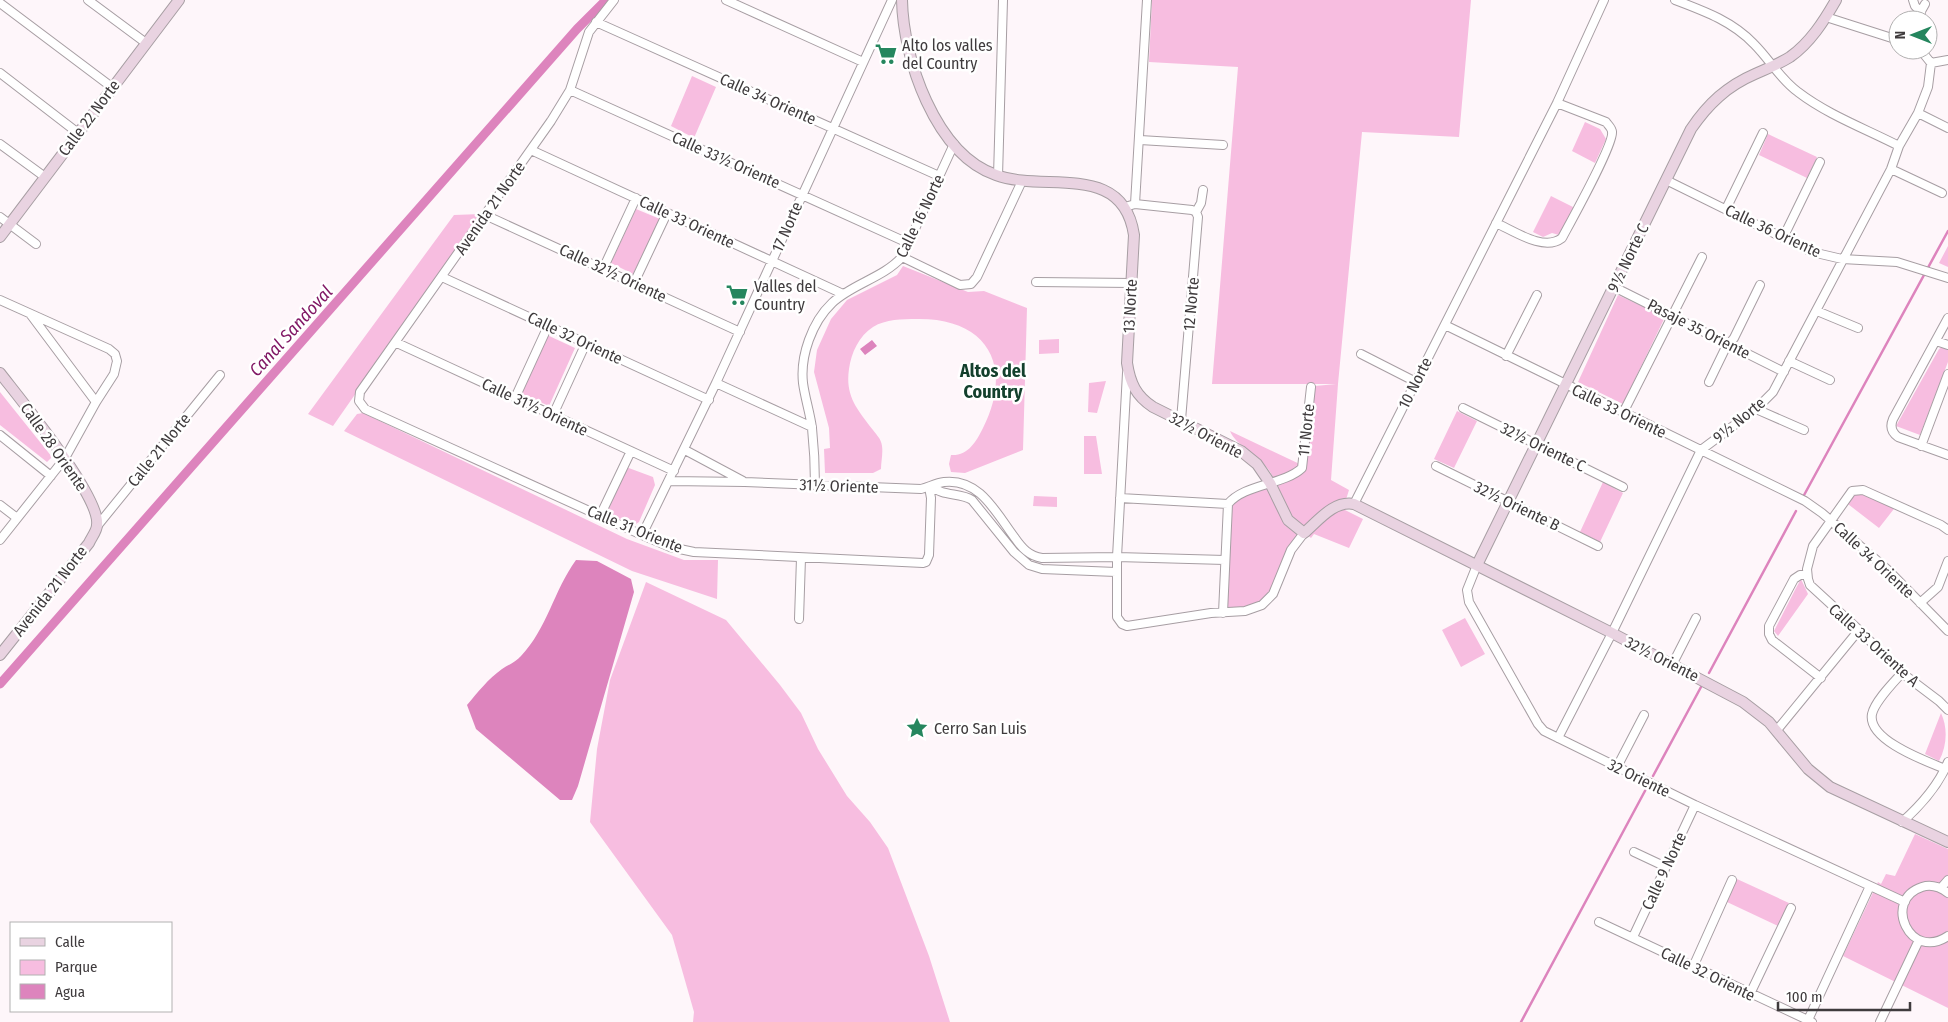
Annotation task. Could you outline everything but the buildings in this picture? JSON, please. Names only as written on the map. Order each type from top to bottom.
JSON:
[{"type":"street","points":[[88,0],[146,43]]},
{"type":"street","name":"Calle 22 Norte","points":[[0,237],[179,0]]},
{"type":"street","name":"Avenida 21 Norte","points":[[365,409],[359,401],[360,392],[397,343],[531,150],[570,90],[589,32],[614,0]]},
{"type":"street","points":[[726,0],[863,62]]},
{"type":"street","name":"17 Norte","points":[[642,535],[685,450],[892,0]]},
{"type":"street","points":[[902,0],[904,32],[913,69],[932,112],[954,144],[975,164],[998,176],[1022,181],[1086,184],[1098,187],[1130,206],[1192,210],[1196,212]]},
{"type":"street","points":[[998,176],[1002,0]]},
{"type":"street","name":"13 Norte","points":[[1147,0],[1140,140],[1130,206],[1130,217],[1134,235],[1116,572],[1117,617],[1119,622],[1127,626],[1223,613]]},
{"type":"street","name":"10 Norte","points":[[1354,504],[1557,103],[1604,0]]},
{"type":"street","points":[[1675,0],[1728,23],[1756,46],[1771,67],[1790,86],[1808,100],[1899,146]]},
{"type":"street","points":[[1913,0],[1915,6],[1923,8],[1922,10]]},
{"type":"street","points":[[0,1],[112,88]]},
{"type":"street","name":"9½ Norte C","points":[[1477,566],[1691,129],[1705,109],[1732,86],[1788,58],[1801,48],[1826,16],[1833,1]]},
{"type":"street","points":[[1826,16],[1888,37]]},
{"type":"street","name":"Calle 34 Oriente","points":[[596,22],[939,176]]},
{"type":"street","points":[[1929,60],[1931,63],[1948,60]]},
{"type":"street","name":"9½ Norte","points":[[1558,738],[1612,633],[1701,450],[1756,409],[1773,392],[1891,169],[1899,146],[1918,113],[1928,87],[1931,63]]},
{"type":"street","points":[[0,73],[78,133]]},
{"type":"street","name":"Calle 33½ Oriente","points":[[570,90],[908,243]]},
{"type":"street","points":[[1496,223],[1543,243],[1556,242],[1562,238],[1600,164],[1612,138],[1612,132],[1606,122],[1557,103]]},
{"type":"street","points":[[1918,113],[1948,128]]},
{"type":"street","points":[[1726,209],[1763,133]]},
{"type":"street","points":[[1140,140],[1223,145]]},
{"type":"street","points":[[0,144],[45,177]]},
{"type":"street","name":"Calle 16 Norte","points":[[815,485],[812,428],[803,383],[806,351],[818,322],[827,309],[844,294],[895,265],[902,257],[954,144]]},
{"type":"street","name":"Calle 33 Oriente","points":[[531,150],[844,294]]},
{"type":"street","points":[[1783,238],[1820,162]]},
{"type":"street","points":[[1891,169],[1942,193]]},
{"type":"street","name":"Calle 36 Oriente","points":[[1666,180],[1812,252],[1842,259],[1897,262],[1948,278]]},
{"type":"street","points":[[902,257],[960,285],[968,285],[977,277],[1022,181]]},
{"type":"street","name":"12 Norte","points":[[1181,420],[1198,217],[1196,212],[1201,203],[1203,190]]},
{"type":"street","points":[[603,269],[636,198]]},
{"type":"street","points":[[634,283],[667,212]]},
{"type":"street","name":"Calle 32½ Oriente","points":[[485,215],[740,332]]},
{"type":"street","points":[[0,217],[36,244]]},
{"type":"street","points":[[1623,413],[1702,257]]},
{"type":"street","name":"Calle 32 Oriente","points":[[442,277],[708,400]]},
{"type":"street","points":[[1036,282],[1132,283]]},
{"type":"street","points":[[1709,382],[1734,338],[1760,285]]},
{"type":"street","name":"Pasaje 35 Oriente","points":[[1614,286],[1784,372]]},
{"type":"street","points":[[1506,356],[1537,295]]},
{"type":"street","points":[[0,300],[109,349],[115,354],[117,367],[65,458],[0,540]]},
{"type":"street","points":[[1817,311],[1858,328]]},
{"type":"street","points":[[30,313],[96,402]]},
{"type":"street","points":[[1948,318],[1893,419],[1891,429],[1898,437],[1948,456]]},
{"type":"street","name":"Calle 33 Oriente","points":[[1445,325],[1795,496]]},
{"type":"street","points":[[515,398],[548,326]]},
{"type":"street","points":[[1936,341],[1948,345]]},
{"type":"street","name":"Calle 31½ Oriente","points":[[397,343],[674,471]]},
{"type":"street","points":[[553,415],[586,343]]},
{"type":"street","points":[[1361,354],[1416,382]]},
{"type":"street","points":[[1789,361],[1830,380]]},
{"type":"street","name":"32½ Oriente","points":[[1127,363],[1135,390],[1143,400],[1241,451],[1257,464],[1270,483],[1288,520],[1304,534]]},
{"type":"street","name":"Calle 28 Oriente","points":[[0,373],[65,458],[92,501],[98,525]]},
{"type":"street","points":[[1922,446],[1948,374]]},
{"type":"street","name":"Calle 21 Norte","points":[[98,525],[220,375]]},
{"type":"street","points":[[716,383],[812,428]]},
{"type":"street","name":"11 Norte","points":[[1270,483],[1302,468],[1310,387]]},
{"type":"street","name":"32½ Oriente C","points":[[1462,408],[1623,487]]},
{"type":"street","name":"Calle 31 Oriente","points":[[365,409],[642,535],[670,547],[694,552],[919,564],[926,562],[929,555],[930,487]]},
{"type":"street","points":[[1756,409],[1804,430]]},
{"type":"street","points":[[0,435],[51,476]]},
{"type":"street","name":"31½ Oriente","points":[[685,450],[745,482]]},
{"type":"street","points":[[600,516],[631,451]]},
{"type":"street","name":"32½ Oriente B","points":[[1436,466],[1598,546]]},
{"type":"street","name":"31½ Oriente","points":[[670,481],[921,489],[944,482],[960,483],[977,490],[1021,547],[1030,555]]},
{"type":"street","points":[[1270,483],[1234,497],[1228,504],[1223,613],[1254,609],[1269,599],[1273,594],[1291,550],[1304,534],[1337,505],[1344,503],[1354,504]]},
{"type":"street","name":"31½ Oriente","points":[[930,487],[939,491],[962,495],[972,500],[1014,552],[1026,563]]},
{"type":"street","points":[[1821,678],[1776,644],[1769,634],[1769,626],[1794,579],[1800,575],[1807,574],[1808,560],[1813,546],[1852,491],[1863,490],[1948,530]]},
{"type":"street","name":"Calle 34 Oriente","points":[[1795,496],[1814,507],[1888,570],[1948,631]]},
{"type":"street","points":[[1120,498],[1228,504]]},
{"type":"street","name":"32½ Oriente","points":[[1354,504],[1612,633],[1752,708],[1777,730],[1801,762],[1821,781],[1844,795],[1948,842]]},
{"type":"street","points":[[0,505],[17,518]]},
{"type":"street","name":"Avenida 21 Norte","points":[[0,655],[89,543],[98,525]]},
{"type":"street","points":[[1116,572],[1042,569],[1026,563],[1030,555],[1042,558],[1117,557],[1225,560]]},
{"type":"street","points":[[799,619],[801,558]]},
{"type":"street","points":[[1920,602],[1938,587],[1948,561]]},
{"type":"street","name":"32 Oriente","points":[[1477,566],[1467,590],[1470,602],[1538,724],[1544,731],[1695,805],[1905,902]]},
{"type":"street","name":"Calle 33 Oriente A","points":[[1807,574],[1812,588],[1859,630],[1902,673],[1948,710]]},
{"type":"street","points":[[1672,664],[1696,618]]},
{"type":"street","points":[[1777,730],[1859,630]]},
{"type":"street","points":[[1902,673],[1876,705],[1872,715],[1872,722],[1876,731],[1887,741],[1946,765],[1936,783],[1902,822]]},
{"type":"street","points":[[1618,767],[1644,715]]},
{"type":"street","name":"Calle 9 Norte","points":[[1633,937],[1695,805]]},
{"type":"street","points":[[1634,852],[1666,867]]},
{"type":"street","points":[[1693,967],[1732,880]]},
{"type":"street","points":[[1948,880],[1945,890],[1931,886],[1920,888],[1911,894],[1902,909],[1904,924],[1912,936],[1919,940],[1931,942],[1948,936]]},
{"type":"street","points":[[1810,1021],[1870,886]]},
{"type":"street","points":[[1750,994],[1790,908]]},
{"type":"street","name":"Calle 32 Oriente","points":[[1599,922],[1810,1021]]},
{"type":"street","points":[[1880,1022],[1919,940]]},
{"type":"green space","points":[[1152,0],[1471,0],[1459,137],[1362,132],[1338,384],[1331,480],[1349,490],[1343,509],[1363,519],[1349,548],[1314,534],[1311,538],[1302,530],[1290,513],[1268,469],[1237,441],[1230,431],[1306,467],[1315,386],[1336,384],[1212,384],[1238,67],[1149,62]]},
{"type":"green space","points":[[692,76],[716,87],[694,138],[671,126]]},
{"type":"green space","points":[[1585,122],[1600,129],[1606,139],[1595,163],[1572,151]]},
{"type":"green space","points":[[1768,134],[1817,157],[1807,178],[1759,155]]},
{"type":"green space","points":[[1551,196],[1575,208],[1559,235],[1552,233],[1543,237],[1533,232]]},
{"type":"green space","points":[[636,209],[660,219],[633,274],[611,263]]},
{"type":"green space","points":[[481,214],[333,426],[308,414],[454,215]]},
{"type":"green space","points":[[1948,246],[1948,267],[1939,263]]},
{"type":"green space","points":[[903,266],[968,292],[984,291],[1027,308],[1023,450],[965,473],[951,472],[949,464],[951,455],[967,451],[971,447],[983,428],[992,405],[996,385],[994,366],[988,350],[977,337],[962,327],[941,321],[894,320],[878,324],[860,340],[852,357],[848,379],[854,402],[881,442],[881,469],[873,473],[825,473],[824,449],[830,448],[829,428],[814,372],[817,350],[831,319],[847,300],[897,275]]},
{"type":"green space","points":[[1618,295],[1665,317],[1623,404],[1578,382]]},
{"type":"green space","points":[[547,335],[575,348],[549,406],[520,393]]},
{"type":"green space","points":[[1059,339],[1059,353],[1039,354],[1039,340]]},
{"type":"green space","points":[[1942,347],[1948,350],[1948,362],[1920,435],[1896,426],[1939,349]]},
{"type":"green space","points":[[1106,381],[1097,413],[1088,412],[1089,383]]},
{"type":"green space","points":[[0,392],[52,457],[47,462],[0,425]]},
{"type":"green space","points":[[1457,411],[1477,421],[1454,468],[1434,459]]},
{"type":"green space","points":[[363,413],[627,539],[684,560],[718,560],[717,599],[632,571],[344,431],[357,414]]},
{"type":"green space","points":[[1084,436],[1096,436],[1102,474],[1084,474]]},
{"type":"green space","points":[[626,467],[653,477],[655,485],[639,522],[631,527],[606,513]]},
{"type":"green space","points":[[1603,482],[1623,493],[1600,542],[1580,532]]},
{"type":"green space","points":[[1267,488],[1299,534],[1288,548],[1277,579],[1268,595],[1253,604],[1226,610],[1231,505],[1237,499]]},
{"type":"green space","points":[[1863,490],[1897,505],[1879,528],[1844,501],[1852,491]]},
{"type":"green space","points":[[1034,496],[1057,497],[1057,507],[1033,506]]},
{"type":"green space","points":[[1801,579],[1808,594],[1778,636],[1774,631]]},
{"type":"green space","points":[[646,582],[726,620],[801,713],[818,749],[847,796],[870,822],[888,848],[929,956],[950,1022],[693,1022],[694,1012],[672,935],[590,822],[597,749],[610,680]]},
{"type":"green space","points":[[1465,618],[1485,654],[1461,667],[1442,630]]},
{"type":"green space","points":[[1941,713],[1946,737],[1939,761],[1925,754]]},
{"type":"green space","points":[[1915,834],[1948,849],[1948,1008],[1843,956],[1878,882],[1881,884],[1886,874],[1895,876]]},
{"type":"green space","points":[[1737,879],[1789,903],[1778,926],[1727,902]]},
{"type":"water","points":[[872,340],[877,346],[865,355],[860,349]]},
{"type":"water","points":[[576,560],[597,561],[631,579],[634,592],[578,786],[572,800],[560,800],[476,729],[467,705],[492,677],[517,660],[530,645]]},
{"type":"waterway","name":"Canal Sandoval","points":[[0,684],[577,29],[606,0]]},
{"type":"waterway","points":[[1803,497],[1948,231]]},
{"type":"waterway","points":[[1709,673],[1796,511]]},
{"type":"waterway","points":[[1653,776],[1701,687]]},
{"type":"waterway","points":[[1521,1022],[1646,789]]},
{"type":"place","name":"Alto los valles del Country","points":[[886,54]]},
{"type":"place","name":"Valles del Country","points":[[737,295]]},
{"type":"place","name":"Cerro San Luis","points":[[917,728]]},
{"type":"district","name":"Altos del Country","points":[[993,381]]}]
